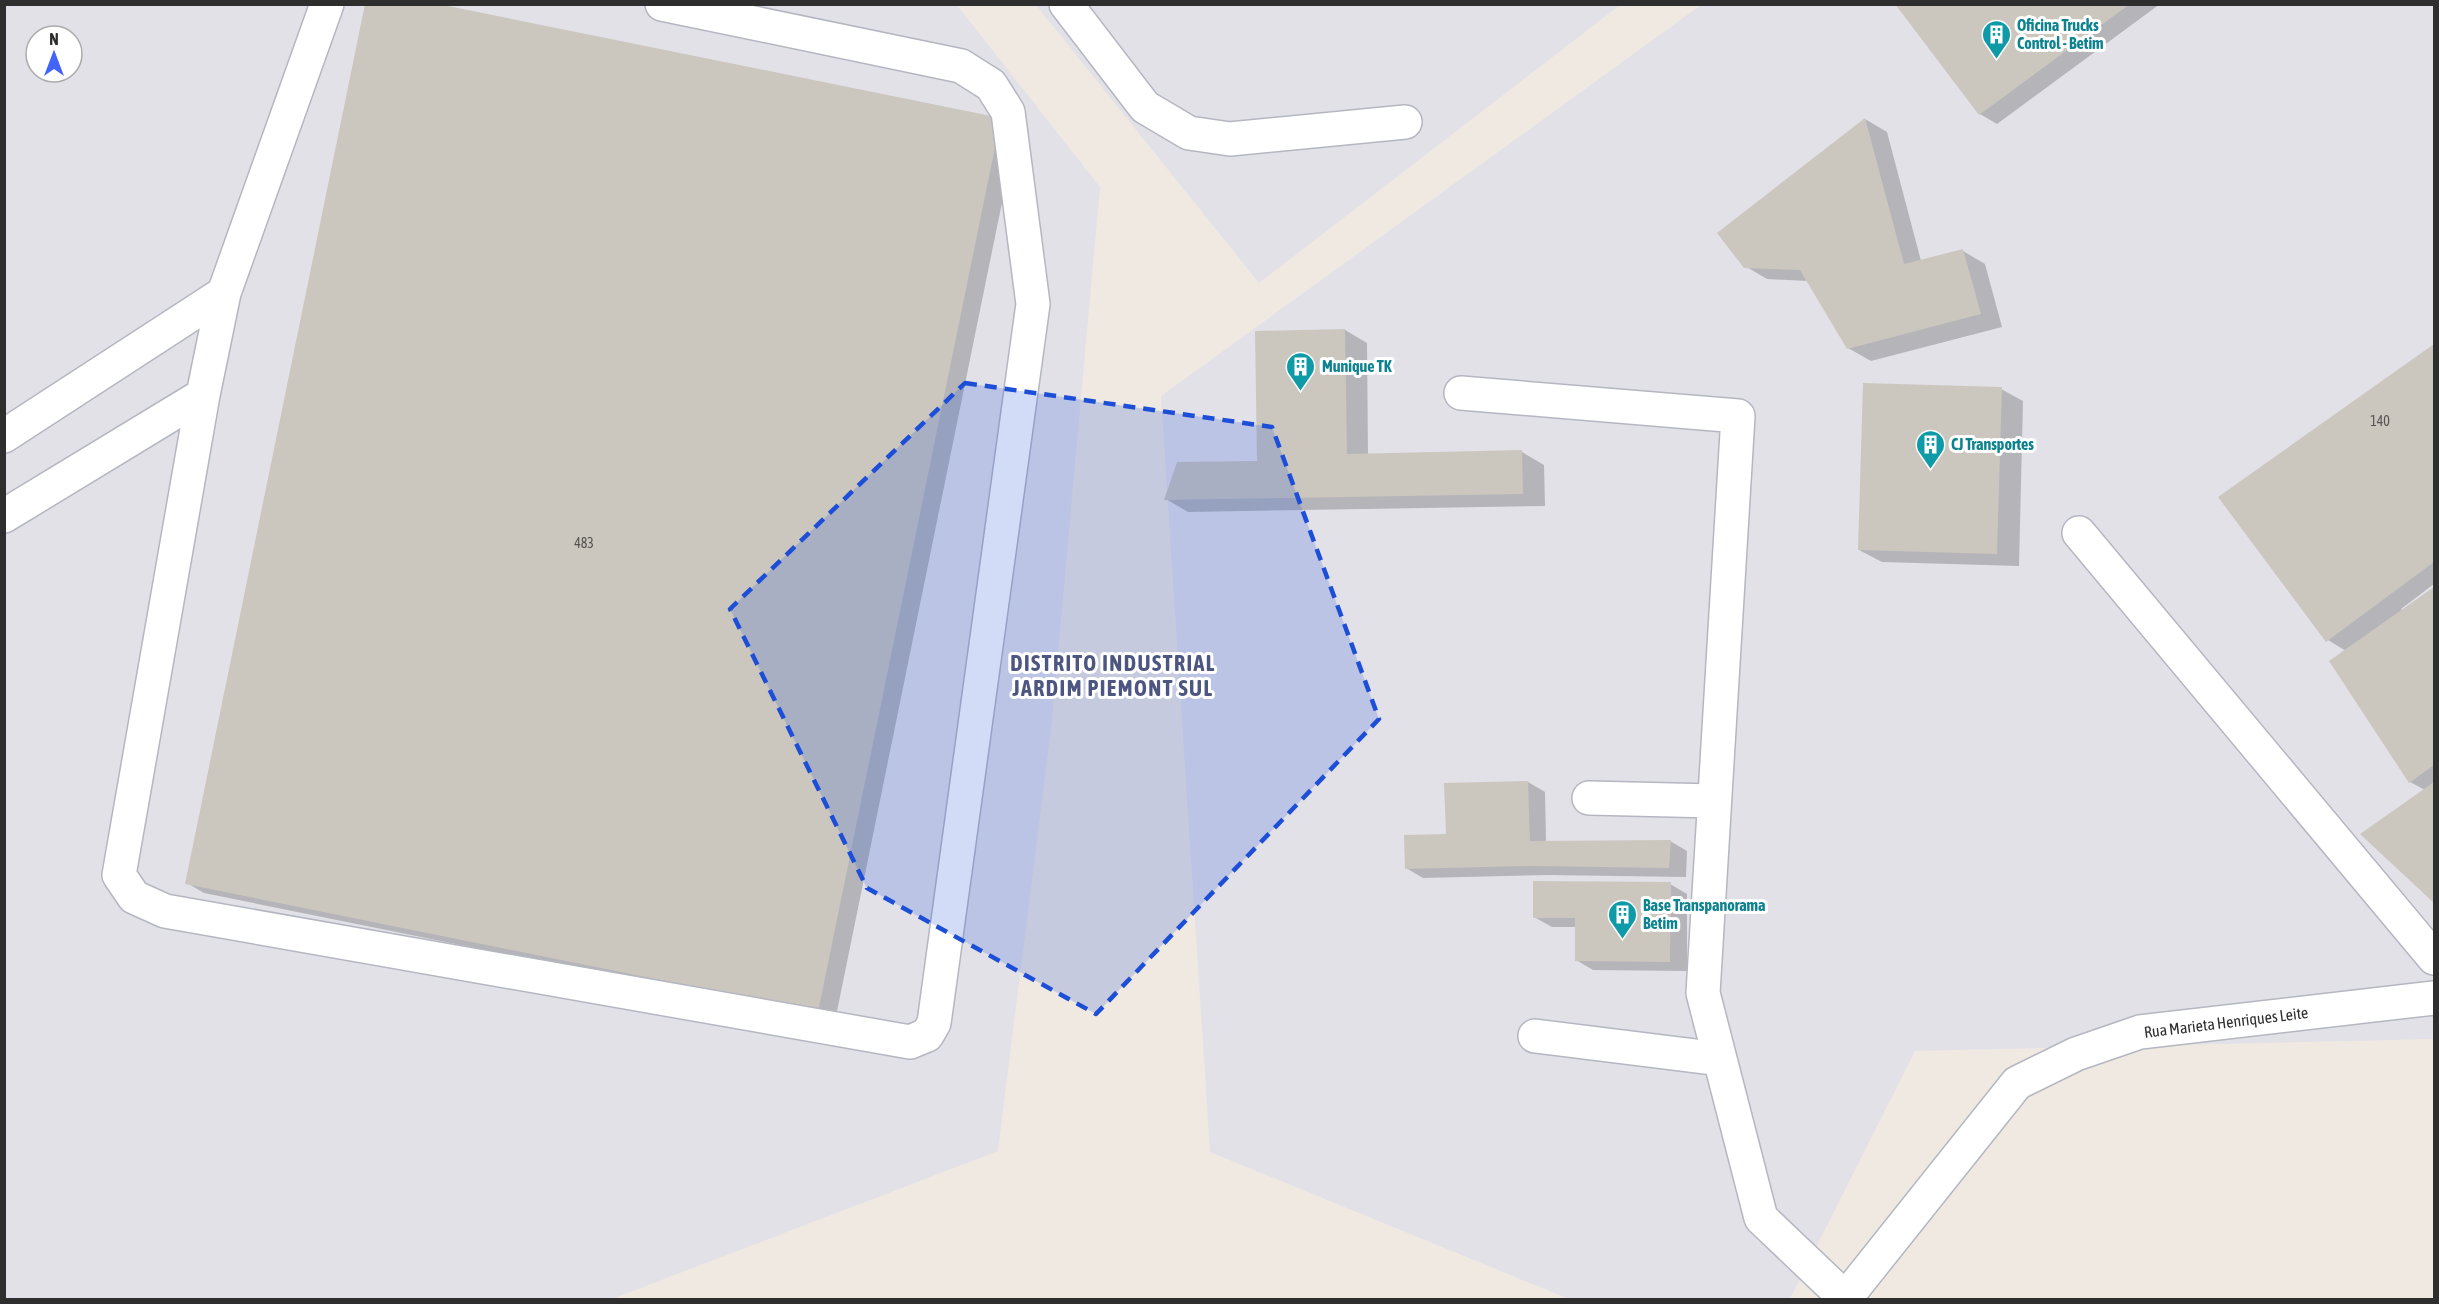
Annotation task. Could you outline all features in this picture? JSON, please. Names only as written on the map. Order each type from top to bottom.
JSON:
[{"type":"street","points":[[327,4],[224,293],[203,395],[119,874],[134,897],[165,911],[910,1042],[927,1035],[934,1023],[1033,304],[1008,112],[991,85],[961,66],[662,4]]},
{"type":"street","points":[[1066,4],[1145,107],[1189,133],[1230,139],[1406,122]]},
{"type":"street","points":[[4,436],[224,293]]},
{"type":"street","points":[[1461,393],[1738,416],[1703,993],[1761,1218],[1844,1298]]},
{"type":"street","points":[[4,516],[203,395]]},
{"type":"street","points":[[2079,533],[2434,958]]},
{"type":"street","points":[[1588,798],[1714,801]]},
{"type":"street","name":"Rua Marieta Henriques Leite","points":[[1844,1298],[2017,1083],[2076,1054],[2140,1032],[2434,998]]},
{"type":"street","points":[[1535,1036],[1720,1059]]},
{"type":"highlighted area","points":[[965,383],[1272,427],[1379,719],[1096,1014],[867,888],[730,609]]},
{"type":"shaded area","points":[[5,5],[957,5],[1100,187],[1052,719],[998,1151],[612,1299],[5,1300]]},
{"type":"shaded area","points":[[1036,5],[1620,5],[1259,283]]},
{"type":"shaded area","points":[[1701,5],[2434,5],[2434,1039],[1915,1051],[1790,1299],[1569,1299],[1210,1152],[1161,396]]},
{"type":"building","points":[[365,4],[438,4],[1001,118],[818,1012],[185,884]]},
{"type":"building","name":"Oficina Trucks Control - Betim","points":[[1895,4],[2130,4],[1979,115]]},
{"type":"building","points":[[1865,118],[1904,264],[1963,249],[1981,314],[1847,349],[1800,270],[1744,268],[1717,233]]},
{"type":"building","name":"Munique TK","points":[[1345,329],[1347,454],[1522,450],[1523,494],[1164,500],[1177,462],[1257,461],[1255,331]]},
{"type":"building","points":[[2434,344],[2434,562],[2326,642],[2218,497]]},
{"type":"building","name":"CJ Transportes","points":[[1863,383],[2002,387],[1997,554],[1858,550]]},
{"type":"building","points":[[2434,587],[2434,765],[2409,783],[2329,661]]},
{"type":"building","points":[[1528,781],[1530,841],[1671,840],[1669,868],[1531,866],[1405,869],[1404,835],[1446,834],[1444,783]]},
{"type":"building","points":[[2434,782],[2434,903],[2360,834]]},
{"type":"building","name":"Base Transpanorama Betim","points":[[1533,881],[1671,882],[1670,962],[1575,961],[1575,918],[1533,918]]},
{"type":"place","name":"Oficina Trucks Control - Betim","points":[[1996,60]]},
{"type":"place","name":"Munique TK","points":[[1301,392]]},
{"type":"place","name":"CJ Transportes","points":[[1930,470]]},
{"type":"place","name":"Base Transpanorama Betim","points":[[1622,940]]},
{"type":"district","name":"DISTRITO INDUSTRIAL JARDIM PIEMONT SUL","points":[[1113,676]]}]
